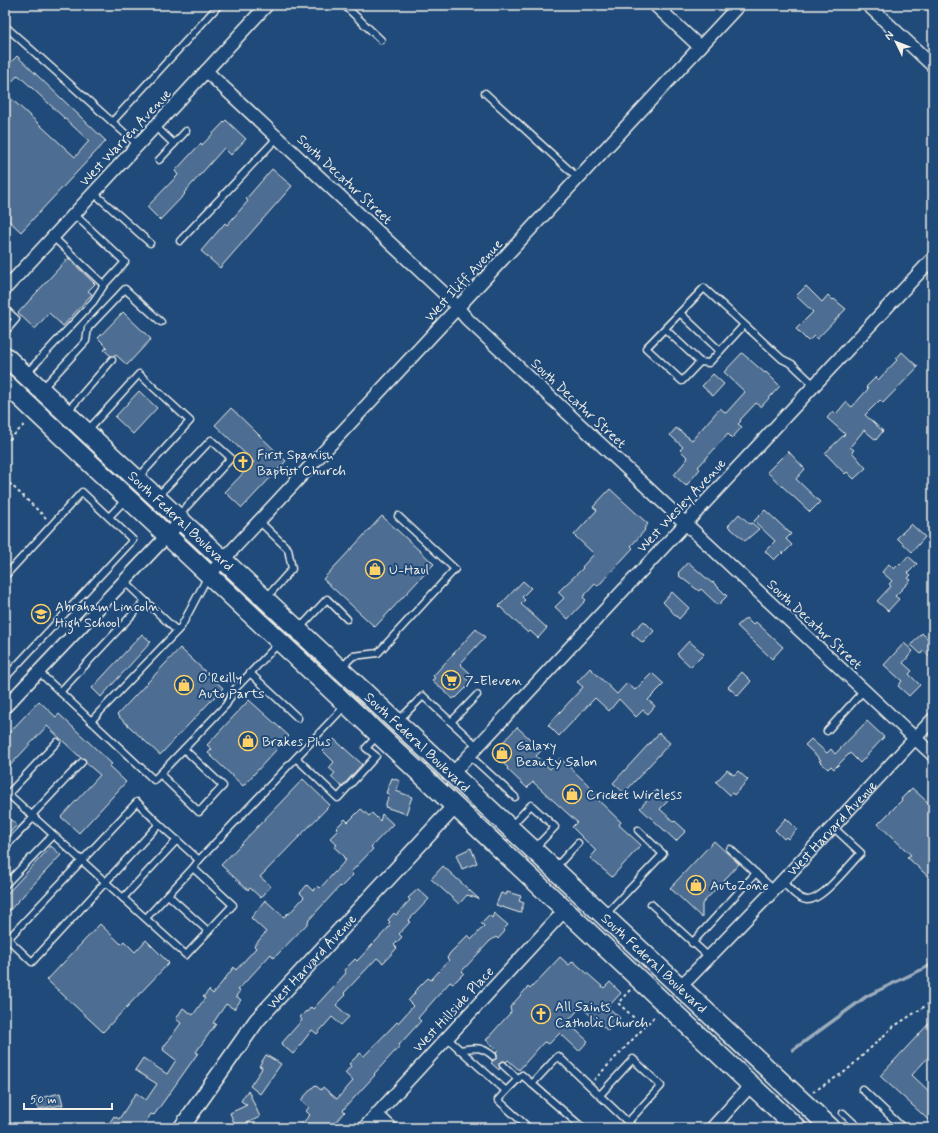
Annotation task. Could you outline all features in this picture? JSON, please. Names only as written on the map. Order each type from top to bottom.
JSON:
[{"type":"main road","name":"South Federal Boulevard","points":[[5,356],[831,1128]]},
{"type":"main road","name":"South Federal Boulevard","points":[[5,383],[797,1128]]},
{"type":"main road","points":[[346,704],[359,708],[370,715],[438,776],[452,774]]},
{"type":"main road","points":[[455,806],[466,802],[473,806],[522,849],[551,867]]},
{"type":"main road","points":[[605,948],[656,984],[665,987],[678,986]]},
{"type":"main road","points":[[752,1085],[760,1079],[766,1079],[824,1128]]},
{"type":"street","name":"West Warren Avenue","points":[[5,289],[267,5]]},
{"type":"street","points":[[655,5],[700,47]]},
{"type":"street","name":"West Iliff Avenue","points":[[209,575],[739,5]]},
{"type":"street","points":[[868,5],[933,66]]},
{"type":"street","name":"South Decatur Street","points":[[206,71],[444,292],[473,324],[933,755]]},
{"type":"street","name":"West Wesley Avenue","points":[[452,774],[933,258]]},
{"type":"street","points":[[5,708],[167,536],[179,519]]},
{"type":"street","name":"West Harvard Avenue","points":[[678,986],[689,978],[778,886],[933,719]]},
{"type":"street","name":"West Harvard Avenue","points":[[182,1128],[257,1020],[455,806]]},
{"type":"street","name":"West Hillside Place","points":[[364,1128],[565,910]]},
{"type":"street","points":[[712,1128],[752,1085]]},
{"type":"street","points":[[376,1114],[391,1128]]},
{"type":"lane","points":[[112,122],[219,5]]},
{"type":"lane","points":[[344,5],[381,40]]},
{"type":"lane","points":[[6,30],[138,145]]},
{"type":"lane","points":[[485,93],[578,178]]},
{"type":"lane","points":[[155,126],[174,144]]},
{"type":"lane","points":[[159,160],[186,131]]},
{"type":"lane","points":[[180,241],[278,137]]},
{"type":"lane","points":[[94,193],[150,243]]},
{"type":"lane","points":[[25,375],[93,302],[104,285],[125,262],[74,214]]},
{"type":"lane","points":[[53,237],[104,285]]},
{"type":"lane","points":[[700,362],[682,381],[646,348],[704,288],[782,359],[792,364],[814,385]]},
{"type":"lane","points":[[41,390],[86,341],[88,328],[125,289],[161,322]]},
{"type":"lane","points":[[5,309],[16,319],[5,332]]},
{"type":"lane","points":[[680,313],[720,351]]},
{"type":"lane","points":[[665,329],[700,362],[709,363],[744,325]]},
{"type":"lane","points":[[66,413],[112,360]]},
{"type":"lane","points":[[86,432],[139,374],[190,421],[137,480]]},
{"type":"lane","points":[[156,498],[211,440],[231,458],[179,519]]},
{"type":"lane","points":[[5,576],[82,492],[134,540],[5,678]]},
{"type":"lane","points":[[109,517],[127,498]]},
{"type":"lane","points":[[340,669],[353,656],[378,653],[455,569],[398,516]]},
{"type":"lane","points":[[259,521],[288,549],[292,568],[265,599]]},
{"type":"lane","points":[[91,721],[180,627],[209,575]]},
{"type":"lane","points":[[124,581],[176,631]]},
{"type":"lane","points":[[298,630],[326,599],[347,619]]},
{"type":"lane","points":[[60,692],[145,601]]},
{"type":"lane","points":[[38,672],[154,780],[226,704],[235,689],[280,642]]},
{"type":"lane","points":[[250,673],[298,718]]},
{"type":"lane","points":[[827,731],[864,690]]},
{"type":"lane","points":[[451,722],[477,695]]},
{"type":"lane","points":[[397,722],[423,696],[451,722],[473,751],[515,797]]},
{"type":"lane","points":[[146,918],[346,704]]},
{"type":"lane","points":[[296,758],[338,798],[376,756],[366,748],[378,734]]},
{"type":"lane","points":[[57,742],[7,793],[186,955],[232,905],[193,868]]},
{"type":"lane","points":[[160,774],[199,812],[223,786],[184,748]]},
{"type":"lane","points":[[5,847],[82,762]]},
{"type":"lane","points":[[160,824],[32,962],[8,939],[137,802],[199,860]]},
{"type":"lane","points":[[509,827],[531,805],[545,818],[554,828],[533,850]]},
{"type":"lane","points":[[730,849],[756,874],[798,897],[806,900],[814,899],[824,893],[861,853],[833,827]]},
{"type":"lane","points":[[604,916],[663,854],[638,830]]},
{"type":"lane","points":[[5,885],[53,835]]},
{"type":"lane","points":[[123,898],[177,840]]},
{"type":"lane","points":[[551,867],[578,842]]},
{"type":"lane","points":[[692,943],[756,874]]},
{"type":"lane","points":[[168,895],[208,931]]},
{"type":"lane","points":[[651,904],[709,957]]},
{"type":"lane","points":[[447,1038],[506,1091]]},
{"type":"lane","points":[[459,1050],[476,1048],[485,1050],[492,1056]]},
{"type":"lane","points":[[532,1084],[558,1056],[634,1128]]},
{"type":"lane","points":[[600,1095],[633,1060],[661,1086],[628,1122]]},
{"type":"lane","points":[[503,1065],[518,1079]]},
{"type":"lane","points":[[529,1128],[498,1100],[522,1075],[583,1128]]},
{"type":"lane","points":[[862,1089],[903,1128]]},
{"type":"lane","points":[[843,1113],[859,1128]]},
{"type":"path","points":[[5,444],[26,423]]},
{"type":"path","points":[[5,479],[53,524]]},
{"type":"path","points":[[632,988],[618,1003],[644,1027]]},
{"type":"path","points":[[811,1093],[846,1071],[893,1027],[933,1002]]},
{"type":"path","points":[[589,1085],[665,1004]]},
{"type":"building","points":[[17,56],[106,141],[21,232],[5,217],[5,93],[75,157],[89,141],[18,75],[5,89],[5,68]]},
{"type":"building","points":[[226,120],[246,139],[231,155],[224,148],[184,193],[185,194],[160,220],[147,207],[178,175],[175,171],[201,143],[202,145]]},
{"type":"building","points":[[272,169],[292,186],[220,268],[201,251],[225,223],[227,225],[248,201],[246,199]]},
{"type":"building","points":[[68,258],[95,284],[88,291],[92,294],[63,326],[49,313],[35,329],[18,313]]},
{"type":"building","points":[[806,286],[822,302],[828,295],[846,309],[817,339],[814,336],[808,341],[796,329],[813,312],[796,296]]},
{"type":"building","points":[[123,312],[151,339],[127,365],[116,355],[111,356],[104,350],[107,347],[98,338]]},
{"type":"building","points":[[902,352],[918,367],[883,403],[880,400],[865,415],[883,431],[876,440],[864,430],[850,447],[854,450],[852,452],[866,468],[854,479],[847,472],[845,474],[825,453],[845,434],[827,418],[833,411],[836,414],[846,402],[852,407],[868,389],[866,387],[876,377],[878,380],[897,360],[896,359]]},
{"type":"building","points":[[742,353],[765,373],[766,372],[780,386],[761,407],[756,403],[740,420],[741,421],[738,424],[742,427],[732,438],[728,434],[698,467],[700,469],[686,486],[674,475],[688,458],[680,450],[683,447],[670,435],[676,428],[692,440],[720,408],[726,413],[745,392],[724,372]]},
{"type":"building","points":[[713,374],[724,384],[713,396],[702,386]]},
{"type":"building","points":[[139,391],[157,408],[133,434],[115,417]]},
{"type":"building","points":[[231,408],[286,461],[242,508],[225,492],[254,462],[215,425]]},
{"type":"building","points":[[788,451],[805,469],[796,479],[820,502],[810,512],[767,472]]},
{"type":"building","points":[[610,489],[648,524],[644,529],[645,530],[631,546],[633,548],[598,586],[595,584],[583,597],[586,600],[568,619],[555,607],[564,598],[558,592],[583,568],[582,567],[594,554],[574,535],[597,510],[593,507]]},
{"type":"building","points":[[765,510],[791,534],[786,539],[792,545],[774,560],[765,551],[775,541],[754,521]]},
{"type":"building","points":[[739,514],[750,524],[752,523],[759,529],[745,541],[728,526]]},
{"type":"building","points":[[382,516],[434,564],[375,627],[323,579]]},
{"type":"building","points":[[911,524],[925,537],[912,552],[897,538]]},
{"type":"building","points":[[908,556],[917,564],[908,573],[911,575],[908,578],[911,580],[895,596],[899,599],[888,611],[877,601],[891,586],[889,584],[892,581],[882,572],[889,564],[894,569]]},
{"type":"building","points":[[688,562],[712,583],[713,582],[727,596],[718,605],[701,589],[699,591],[679,576],[680,575],[678,573]]},
{"type":"building","points":[[523,581],[531,588],[522,597],[525,600],[521,604],[547,628],[538,638],[530,631],[528,633],[499,606]]},
{"type":"building","points":[[672,592],[689,608],[679,619],[663,602]]},
{"type":"building","points":[[746,618],[753,625],[756,622],[783,647],[772,659],[737,626]]},
{"type":"building","points":[[644,621],[654,631],[643,643],[632,634],[632,632]]},
{"type":"building","points":[[476,629],[485,637],[460,664],[470,673],[465,678],[471,683],[456,698],[455,697],[453,699],[432,680],[435,678],[433,676]]},
{"type":"building","points":[[922,633],[933,644],[933,660],[923,651],[921,654],[911,645]]},
{"type":"building","points":[[142,634],[151,642],[101,697],[92,688]]},
{"type":"building","points":[[689,641],[704,654],[691,667],[677,654]]},
{"type":"building","points":[[904,643],[913,651],[903,663],[912,671],[909,674],[920,685],[909,696],[898,686],[902,681],[884,665]]},
{"type":"building","points":[[180,648],[223,688],[160,755],[117,715]]},
{"type":"building","points":[[590,668],[617,694],[627,683],[635,690],[652,673],[664,684],[648,700],[655,706],[648,714],[643,710],[636,717],[619,699],[609,711],[595,698],[559,736],[548,725],[583,687],[577,682]]},
{"type":"building","points":[[742,672],[751,681],[738,696],[728,687]]},
{"type":"building","name":"Brakes Plus","points":[[249,700],[289,736],[243,786],[208,753],[212,749],[207,745]]},
{"type":"building","points":[[39,701],[56,717],[59,714],[112,764],[109,766],[126,782],[79,833],[61,817],[100,775],[86,763],[85,759],[81,758],[47,726],[5,771],[5,737]]},
{"type":"building","points":[[867,721],[884,737],[860,763],[850,753],[834,769],[831,766],[828,769],[805,745],[811,739],[827,753],[831,749],[835,754]]},
{"type":"building","points":[[517,727],[542,750],[536,756],[550,769],[560,758],[599,795],[596,798],[621,822],[619,825],[641,845],[612,877],[590,858],[596,851],[572,827],[577,822],[533,782],[527,788],[493,753]]},
{"type":"building","points":[[659,733],[670,743],[624,793],[613,783]]},
{"type":"building","points":[[334,739],[362,764],[342,787],[331,777],[335,773],[329,768],[334,762],[323,751]]},
{"type":"building","points":[[727,770],[734,775],[738,771],[748,780],[734,795],[732,793],[730,795],[716,782]]},
{"type":"building","points":[[392,778],[400,781],[396,791],[412,797],[406,814],[385,807],[389,794],[386,793]]},
{"type":"building","points":[[303,779],[330,805],[260,877],[271,886],[261,898],[250,888],[248,890],[221,865]]},
{"type":"building","points":[[912,788],[933,807],[933,881],[907,857],[911,855],[878,824]]},
{"type":"building","points":[[656,790],[668,801],[660,809],[686,831],[676,841],[640,808]]},
{"type":"building","points":[[361,809],[369,816],[372,813],[380,821],[382,814],[393,824],[371,847],[373,849],[351,872],[353,875],[341,887],[340,886],[308,921],[309,922],[274,958],[271,954],[238,990],[240,991],[236,996],[241,1000],[234,1009],[226,1004],[213,1023],[216,1024],[196,1052],[198,1053],[154,1115],[151,1114],[142,1128],[106,1128],[114,1116],[119,1119],[136,1093],[146,1100],[157,1084],[135,1070],[143,1058],[167,1074],[176,1060],[163,1050],[163,1048],[181,1023],[176,1019],[183,1008],[193,1015],[205,998],[203,997],[209,990],[213,994],[234,967],[236,970],[256,948],[254,946],[266,932],[251,918],[265,900],[284,917],[288,913],[289,914],[304,897],[300,893],[307,885],[313,891],[318,886],[320,888],[346,860],[343,857],[344,856],[334,847],[337,845],[330,838],[338,830],[336,828],[345,819],[348,822]]},
{"type":"building","points":[[5,815],[17,825],[5,838]]},
{"type":"building","points":[[786,818],[797,829],[788,839],[786,837],[784,839],[775,830]]},
{"type":"building","points":[[714,841],[739,864],[702,904],[702,918],[670,888]]},
{"type":"building","points":[[51,846],[61,855],[5,915],[5,896]]},
{"type":"building","points":[[471,848],[477,863],[462,869],[456,855]]},
{"type":"building","points":[[443,866],[479,899],[467,895],[459,904],[431,879]]},
{"type":"building","points":[[418,889],[429,899],[408,921],[410,922],[399,934],[402,937],[394,945],[397,948],[383,963],[377,958],[344,993],[346,995],[336,1005],[349,1017],[341,1025],[332,1017],[317,1034],[312,1030],[293,1054],[281,1044],[302,1020],[300,1017],[311,1007],[313,1009],[346,973],[344,970],[355,959],[357,961],[390,926],[388,924],[390,922],[388,920],[394,913],[396,915],[410,900],[408,898]]},
{"type":"building","points":[[507,892],[521,896],[519,901],[524,903],[520,913],[496,905],[501,893],[506,895]]},
{"type":"building","points":[[494,913],[508,925],[503,930],[505,931],[498,939],[496,937],[490,941],[462,971],[464,973],[453,984],[450,982],[418,1018],[421,1021],[343,1110],[345,1112],[330,1128],[298,1128],[310,1115],[306,1111],[309,1107],[301,1100],[315,1085],[321,1090],[323,1087],[337,1099],[353,1081],[345,1073],[351,1066],[349,1064],[360,1053],[364,1056],[397,1022],[398,1023],[413,1006],[408,1001],[415,993],[414,992],[428,978],[431,980],[449,960],[447,958],[450,953],[468,935],[472,939],[484,926],[481,923],[489,915],[492,918]]},
{"type":"building","points":[[100,924],[121,944],[124,941],[135,952],[146,940],[169,963],[103,1032],[47,980]]},
{"type":"building","name":"All Saints Catholic Church","points":[[560,957],[569,965],[573,961],[604,988],[610,982],[621,993],[608,1007],[620,1018],[608,1031],[581,1007],[567,1022],[588,1041],[579,1051],[560,1033],[549,1044],[544,1042],[519,1070],[508,1060],[506,1062],[500,1062],[499,1070],[491,1063],[493,1061],[491,1060],[497,1058],[496,1053],[498,1050],[486,1040],[511,1012],[510,1007],[528,987],[530,989]]},
{"type":"building","points":[[933,1019],[933,1052],[912,1075],[933,1095],[933,1124],[880,1076]]},
{"type":"building","points":[[266,1055],[281,1064],[260,1094],[250,1086],[261,1070],[262,1067],[259,1066]]},
{"type":"building","points":[[248,1090],[260,1117],[236,1128],[230,1113],[247,1105],[241,1101]]},
{"type":"building","points":[[60,1093],[63,1105],[38,1109],[36,1099]]},
{"type":"waterway","points":[[793,1050],[867,996],[933,964]]},
{"type":"place","name":"First Spanish Baptist Church","points":[[243,462]]},
{"type":"place","name":"U-Haul","points":[[375,569]]},
{"type":"place","name":"Abraham Lincoln High School","points":[[41,614]]},
{"type":"place","name":"7-Eleven","points":[[451,680]]},
{"type":"place","name":"O'Reilly Auto Parts","points":[[184,685]]},
{"type":"place","name":"Brakes Plus","points":[[248,741]]},
{"type":"place","name":"Galaxy Beauty Salon","points":[[502,753]]},
{"type":"place","name":"Cricket Wireless","points":[[572,794]]},
{"type":"place","name":"AutoZone","points":[[696,885]]},
{"type":"place","name":"All Saints Catholic Church","points":[[541,1014]]}]
